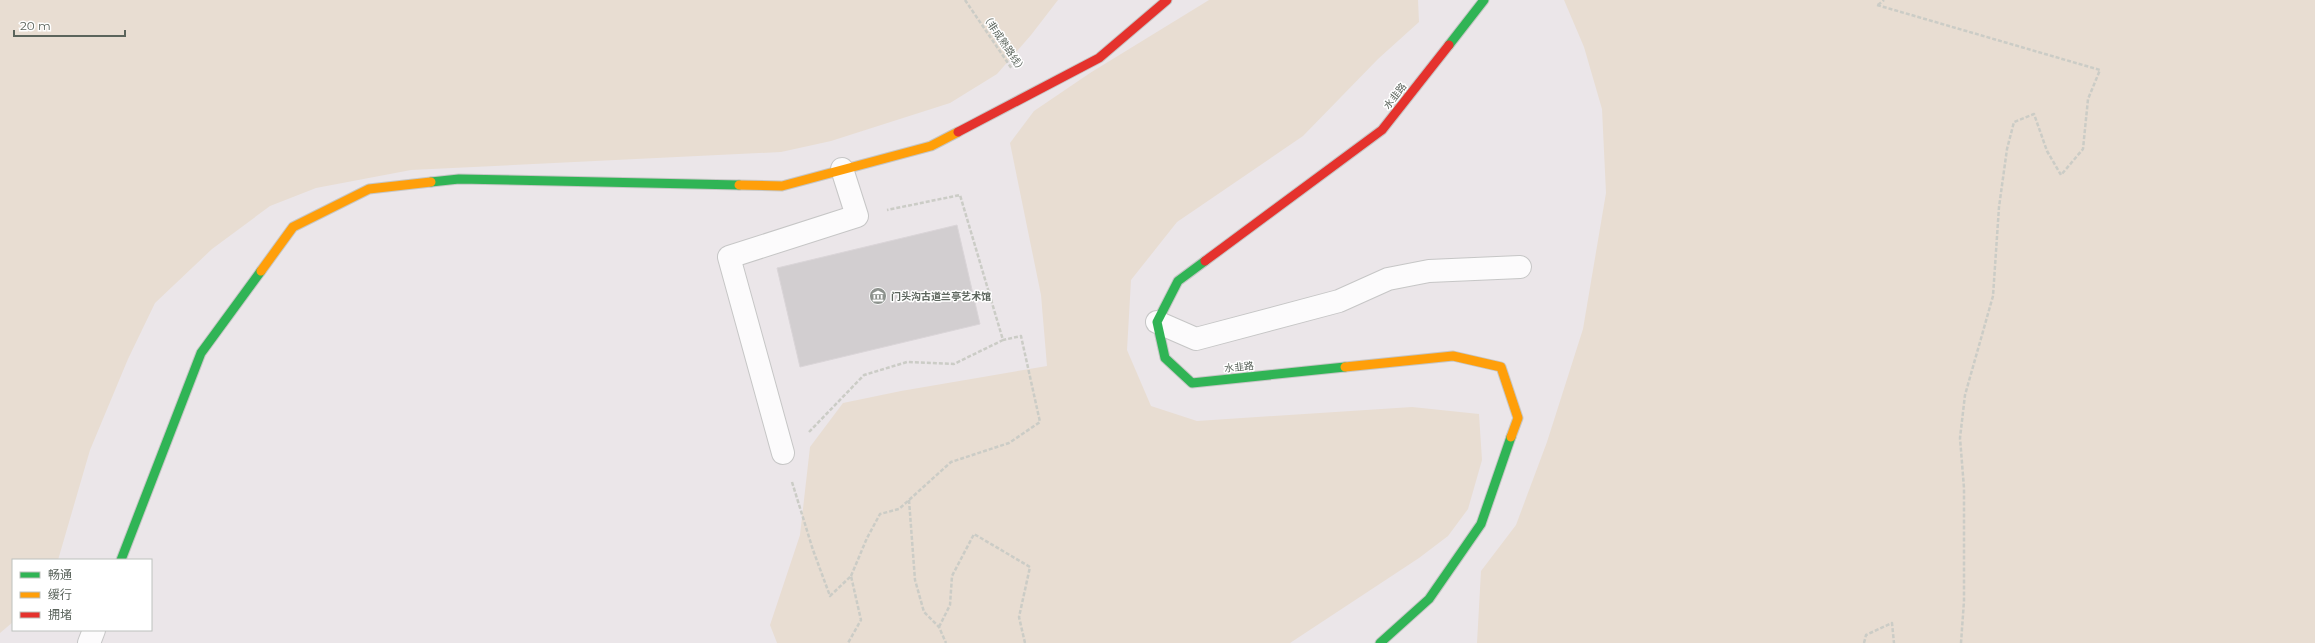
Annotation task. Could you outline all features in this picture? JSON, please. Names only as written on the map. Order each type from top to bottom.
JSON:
[{"type":"street","points":[[121,559],[201,353],[293,227],[369,189],[459,179],[782,186],[931,146],[1099,58],[1167,0]]},
{"type":"street","name":"水韭路","points":[[1380,643],[1429,599],[1481,524],[1518,418],[1501,367],[1453,356],[1192,383],[1165,358],[1158,322],[1178,281],[1382,130],[1484,0]]},
{"type":"street","points":[[784,453],[729,257],[857,216],[842,169]]},
{"type":"street","points":[[1158,322],[1196,339],[1339,301],[1388,279],[1429,271],[1520,267]]},
{"type":"street","points":[[89,643],[94,631]]},
{"type":"path","name":"（非成熟路线）","points":[[965,0],[1029,94]]},
{"type":"path","points":[[1884,0],[1877,5],[2100,70],[2088,99],[2083,149],[2062,175],[2047,151],[2034,114],[2014,122],[2007,149],[1999,207],[1993,296],[1965,395],[1960,438],[1964,488],[1964,601],[1960,643]]},
{"type":"path","points":[[857,216],[960,195],[1003,340]]},
{"type":"path","points":[[1021,336],[1040,422],[1009,444],[951,462],[899,509],[880,514],[867,538],[851,576],[830,596],[813,550],[784,453],[802,440],[864,375],[908,362],[954,364],[1003,340],[1021,336]]},
{"type":"path","points":[[909,499],[915,580],[924,612],[939,627],[946,643]]},
{"type":"path","points":[[939,627],[950,605],[952,576],[974,534],[1030,567],[1019,617],[1025,643]]},
{"type":"path","points":[[848,643],[861,620],[851,576]]},
{"type":"path","points":[[1864,643],[1866,635],[1892,622],[1894,643]]},
{"type":"shaded area","points":[[0,0],[1058,0],[1031,35],[997,74],[950,103],[831,141],[781,152],[411,170],[316,188],[270,206],[212,249],[155,303],[128,359],[90,450],[58,559],[12,559],[12,623],[0,633]]},
{"type":"shaded area","points":[[1209,0],[1418,0],[1419,22],[1378,59],[1303,136],[1177,222],[1131,280],[1127,350],[1151,406],[1197,421],[1412,407],[1479,414],[1482,460],[1468,509],[1448,536],[1419,558],[1290,643],[777,643],[770,625],[800,535],[810,447],[843,403],[901,391],[1047,366],[1041,295],[1010,143],[1034,111],[1090,73]]},
{"type":"shaded area","points":[[1564,0],[2315,0],[2315,643],[1477,643],[1481,571],[1516,525],[1547,442],[1583,329],[1606,193],[1602,109],[1584,47]]},
{"type":"building","name":"门头沟古道兰亭艺术馆","points":[[957,225],[980,324],[800,367],[777,268]]},
{"type":"traffic: fast","points":[[1449,45],[1484,0]]},
{"type":"traffic: fast","points":[[431,182],[459,179],[739,185]]},
{"type":"traffic: fast","points":[[1205,261],[1178,281],[1157,322],[1165,358],[1192,383],[1345,367]]},
{"type":"traffic: fast","points":[[121,559],[201,353],[261,271]]},
{"type":"traffic: fast","points":[[1380,643],[1429,599],[1481,524],[1511,437]]},
{"type":"traffic: slow","points":[[739,185],[782,186],[931,146],[958,132]]},
{"type":"traffic: slow","points":[[261,271],[293,227],[369,189],[431,182]]},
{"type":"traffic: slow","points":[[1345,367],[1453,356],[1501,367],[1518,418],[1511,437]]},
{"type":"traffic: jam","points":[[958,132],[1099,58],[1167,0]]},
{"type":"traffic: jam","points":[[1205,261],[1382,130],[1449,45]]},
{"type":"place","name":"门头沟古道兰亭艺术馆","points":[[878,296]]}]
